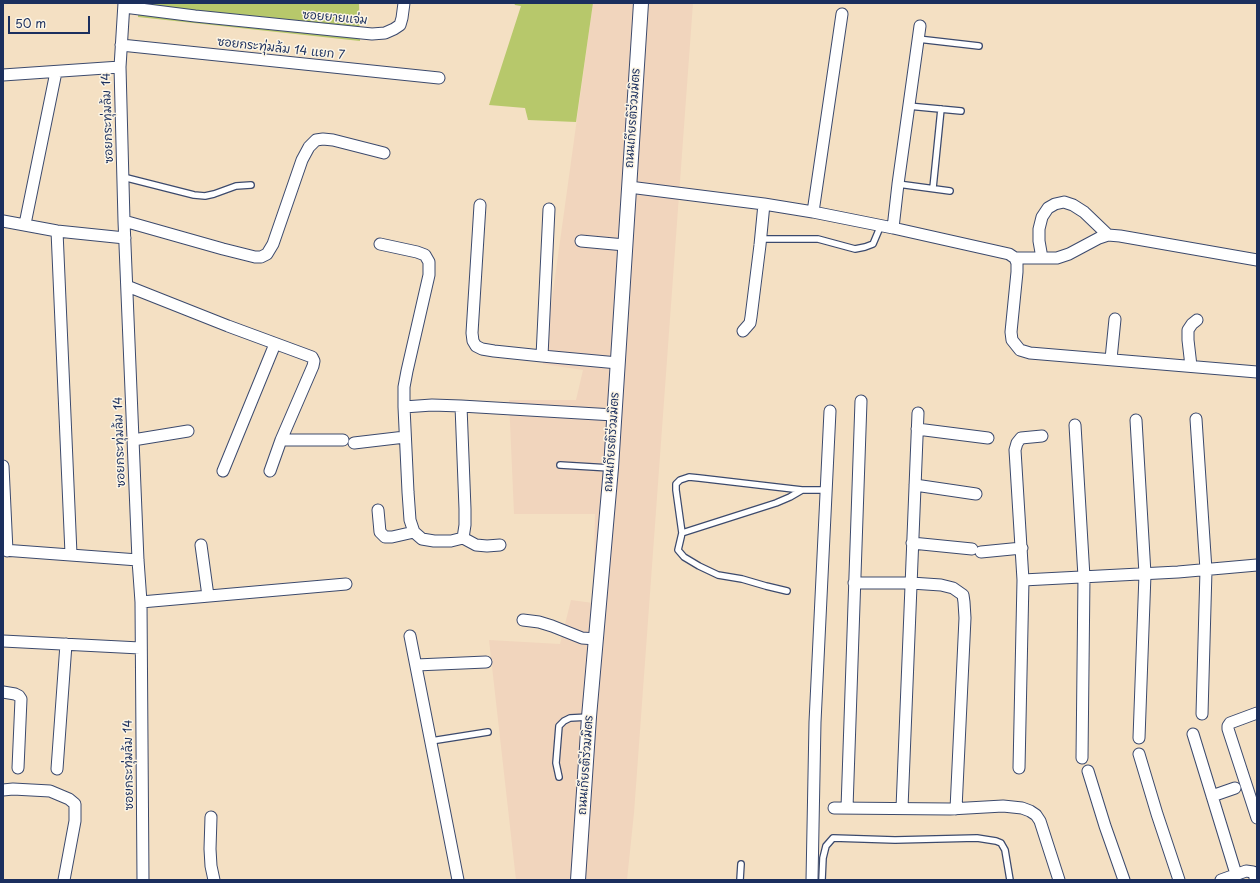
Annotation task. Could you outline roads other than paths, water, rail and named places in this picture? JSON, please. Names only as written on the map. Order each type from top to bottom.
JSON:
[{"type":"street","name":"ซอยยายแจ่ม","points":[[124,5],[195,16],[372,34],[385,33],[400,25],[404,3]]},
{"type":"street","name":"ถนนเกียรติร่วมมิตร","points":[[578,880],[589,717],[611,468],[641,3]]},
{"type":"street","name":"ซอยกระทุ่มล้ม 14","points":[[124,5],[120,67],[124,221],[141,602],[140,648],[144,880]]},
{"type":"street","points":[[813,212],[842,14]]},
{"type":"street","points":[[893,228],[908,106],[920,26]]},
{"type":"street","name":"ซอยกระทุ่มล้ม 14 แยก 7","points":[[121,45],[439,78]]},
{"type":"street","points":[[3,75],[120,67]]},
{"type":"street","points":[[25,224],[56,72]]},
{"type":"street","points":[[124,221],[223,249],[255,257],[261,257],[267,254],[272,244],[302,160],[309,147],[316,140],[333,140],[384,153]]},
{"type":"street","points":[[629,187],[764,204],[813,212],[881,225],[1010,254],[1015,258],[1017,263],[1011,332],[1012,340],[1020,350],[1257,372]]},
{"type":"street","points":[[1042,258],[1039,229],[1042,217],[1048,208],[1054,204],[1064,202],[1073,205],[1084,212],[1108,235]]},
{"type":"street","points":[[743,330],[750,323],[751,317],[764,204]]},
{"type":"street","points":[[480,205],[472,333],[476,346],[482,349],[618,363]]},
{"type":"street","points":[[542,356],[549,209]]},
{"type":"street","points":[[3,221],[57,231],[125,238]]},
{"type":"street","points":[[57,231],[71,554]]},
{"type":"street","points":[[1015,258],[1057,258],[1069,254],[1099,238],[1108,235],[1257,260]]},
{"type":"street","points":[[581,241],[625,245]]},
{"type":"street","points":[[380,244],[417,252],[425,255],[429,262],[429,275],[404,387],[408,492],[410,520],[414,532],[422,539],[434,542],[451,541],[463,538],[476,545],[500,545]]},
{"type":"street","points":[[127,286],[312,357],[314,361],[313,366],[281,440],[270,471]]},
{"type":"street","points":[[1111,359],[1115,319]]},
{"type":"street","points":[[1191,366],[1188,330],[1197,320]]},
{"type":"street","points":[[223,471],[275,344]]},
{"type":"street","points":[[847,808],[861,402]]},
{"type":"street","points":[[404,407],[432,405],[462,406],[614,415]]},
{"type":"street","points":[[462,406],[465,509],[463,538]]},
{"type":"street","points":[[812,880],[815,722],[830,411]]},
{"type":"street","points":[[902,808],[918,413]]},
{"type":"street","points":[[1196,419],[1206,570],[1202,714]]},
{"type":"street","points":[[1136,420],[1145,574],[1139,738]]},
{"type":"street","points":[[1075,425],[1084,577],[1082,758]]},
{"type":"street","points":[[917,429],[988,438]]},
{"type":"street","points":[[133,440],[188,431]]},
{"type":"street","points":[[281,440],[348,442],[405,436]]},
{"type":"street","points":[[1019,768],[1023,580],[1015,450],[1017,443],[1021,438],[1042,436]]},
{"type":"street","points":[[3,466],[5,550],[138,560]]},
{"type":"street","points":[[915,485],[976,494]]},
{"type":"street","points":[[378,510],[380,532],[385,536],[392,537],[414,532]]},
{"type":"street","points":[[912,543],[976,550],[1022,548]]},
{"type":"street","points":[[201,545],[208,596]]},
{"type":"street","points":[[1023,580],[1145,574],[1257,565]]},
{"type":"street","points":[[854,583],[911,583],[941,585],[953,588],[963,595],[965,618],[956,809]]},
{"type":"street","points":[[141,602],[346,584]]},
{"type":"street","points":[[523,620],[539,622],[582,638],[596,639]]},
{"type":"street","points":[[410,636],[458,880]]},
{"type":"street","points":[[3,641],[140,648]]},
{"type":"street","points":[[57,769],[66,644]]},
{"type":"street","points":[[416,665],[486,662]]},
{"type":"street","points":[[3,692],[15,694],[21,699],[18,768]]},
{"type":"street","points":[[1257,713],[1230,723],[1228,730],[1257,818]]},
{"type":"street","points":[[1193,734],[1236,874]]},
{"type":"street","points":[[1140,754],[1157,814],[1179,880]]},
{"type":"street","points":[[1088,771],[1124,880]]},
{"type":"street","points":[[1212,796],[1235,788]]},
{"type":"street","points":[[3,790],[13,789],[50,791],[69,799],[75,804],[75,821],[64,880]]},
{"type":"street","points":[[834,808],[956,809],[1003,806],[1022,808],[1036,815],[1040,821],[1059,880]]},
{"type":"street","points":[[211,817],[210,850],[214,880]]},
{"type":"street","points":[[1221,880],[1246,871],[1253,872],[1256,880]]},
{"type":"lane","points":[[918,39],[979,46]]},
{"type":"lane","points":[[908,106],[961,111]]},
{"type":"lane","points":[[932,188],[941,109]]},
{"type":"lane","points":[[123,177],[194,195],[205,196],[236,186],[251,185]]},
{"type":"lane","points":[[898,184],[950,191]]},
{"type":"lane","points":[[761,239],[818,238],[855,249],[873,244],[881,225]]},
{"type":"lane","points":[[560,464],[611,468]]},
{"type":"lane","points":[[787,591],[742,579],[718,575],[684,557],[678,550],[682,533],[676,484],[680,480],[689,477],[802,490],[827,490]]},
{"type":"lane","points":[[682,533],[790,498],[802,490]]},
{"type":"lane","points":[[559,777],[556,763],[559,726],[570,718],[589,717]]},
{"type":"lane","points":[[431,741],[488,732]]},
{"type":"lane","points":[[822,880],[823,858],[826,846],[833,838],[895,840],[988,839],[1001,843],[1005,850],[1010,880]]},
{"type":"lane","points":[[740,880],[741,864]]}]
